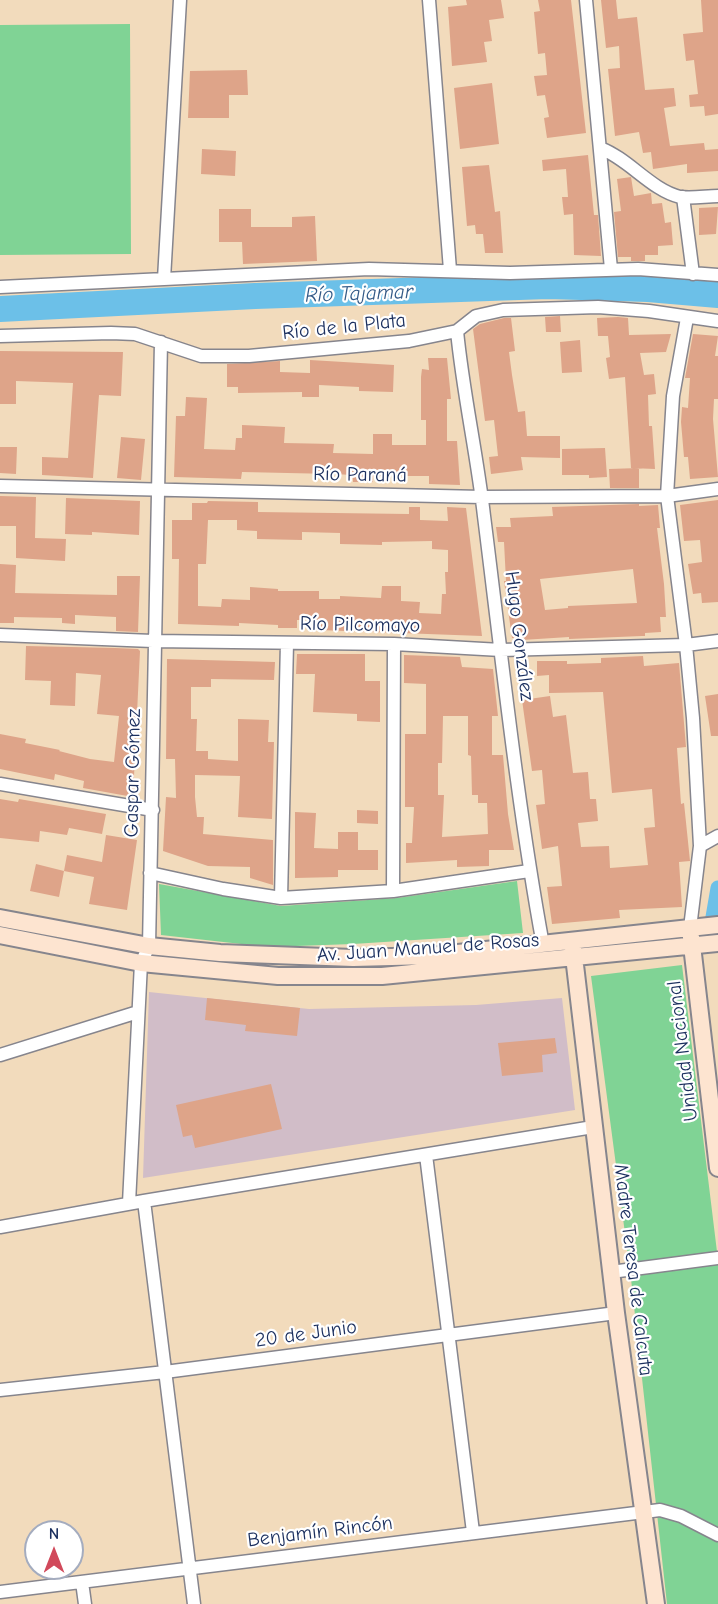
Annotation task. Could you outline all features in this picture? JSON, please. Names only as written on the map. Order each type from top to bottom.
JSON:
[{"type":"main road","name":"Av. Juan Manuel de Rosas","points":[[0,918],[149,946],[219,953],[353,958],[430,956],[718,925]]},
{"type":"main road","name":"Unidad Nacional","points":[[690,928],[718,1168]]},
{"type":"main road","name":"Av. Juan Manuel de Rosas","points":[[0,935],[141,963],[278,976],[325,977],[382,976],[718,943]]},
{"type":"main road","name":"Madre Teresa de Calcuta","points":[[573,941],[616,1313],[656,1604]]},
{"type":"street","points":[[164,279],[180,0]]},
{"type":"street","points":[[429,0],[450,270]]},
{"type":"street","points":[[586,0],[611,269]]},
{"type":"street","points":[[600,148],[617,155],[667,192],[683,197],[718,196]]},
{"type":"street","points":[[683,197],[693,274]]},
{"type":"street","points":[[0,286],[369,269],[510,273],[611,269],[718,275]]},
{"type":"street","name":"Río de la Plata","points":[[0,336],[135,334],[201,356],[249,356],[409,341],[457,331],[476,316],[503,310],[598,307],[649,311],[718,321]]},
{"type":"street","points":[[687,318],[673,396],[667,496],[693,718],[700,846],[690,928]]},
{"type":"street","name":"Hugo González","points":[[457,331],[462,378],[482,497],[529,871],[543,945]]},
{"type":"street","name":"Gaspar Gómez","points":[[129,1203],[141,963],[149,946],[153,810],[153,641],[161,342]]},
{"type":"street","name":"Río Paraná","points":[[0,486],[482,497],[667,496],[718,489]]},
{"type":"street","name":"Río Pilcomayo","points":[[0,635],[153,641],[394,644],[501,650],[686,645],[718,640]]},
{"type":"street","points":[[281,898],[286,643]]},
{"type":"street","points":[[393,891],[394,644]]},
{"type":"street","points":[[0,784],[153,810]]},
{"type":"street","points":[[700,846],[718,836]]},
{"type":"street","points":[[150,873],[223,889],[281,898],[393,891],[529,871]]},
{"type":"street","points":[[0,1055],[138,1012]]},
{"type":"street","points":[[0,1227],[129,1203],[593,1127]]},
{"type":"street","points":[[426,1155],[474,1532]]},
{"type":"street","points":[[144,1201],[194,1604]]},
{"type":"street","points":[[612,1272],[718,1258]]},
{"type":"street","name":"20 de Junio","points":[[0,1390],[165,1372],[616,1313]]},
{"type":"street","name":"Benjamín Rincón","points":[[0,1592],[644,1511],[660,1510],[681,1516],[718,1535]]},
{"type":"street","points":[[82,1582],[85,1604]]},
{"type":"shaded area","points":[[149,992],[309,1009],[476,1005],[562,998],[575,1110],[143,1178]]},
{"type":"green space","points":[[130,24],[131,254],[0,255],[0,25]]},
{"type":"green space","points":[[517,881],[523,933],[268,947],[161,935],[159,884],[281,906],[397,898]]},
{"type":"green space","points":[[682,965],[718,1260],[718,1604],[667,1604],[631,1279],[591,976]]},
{"type":"building","points":[[466,0],[501,0],[504,18],[489,20],[492,41],[484,42],[487,62],[452,66],[448,7],[467,5]]},
{"type":"building","points":[[538,0],[571,0],[586,133],[547,138],[544,118],[549,117],[545,95],[537,96],[534,76],[547,75],[545,53],[538,54],[534,12],[540,11]]},
{"type":"building","points":[[601,0],[616,0],[618,19],[637,17],[645,90],[674,88],[676,106],[664,108],[670,146],[704,143],[705,150],[718,149],[718,171],[687,173],[687,164],[653,169],[651,152],[643,153],[639,132],[615,136],[608,69],[620,68],[619,46],[606,48]]},
{"type":"building","points":[[701,0],[718,0],[718,114],[705,116],[704,106],[690,107],[689,95],[698,94],[694,60],[686,61],[683,34],[703,32]]},
{"type":"building","points":[[247,70],[248,95],[229,95],[229,118],[188,118],[190,71]]},
{"type":"building","points":[[492,83],[499,144],[460,149],[454,88]]},
{"type":"building","points":[[202,149],[236,151],[235,176],[201,174]]},
{"type":"building","points":[[588,155],[594,215],[598,215],[601,256],[574,255],[573,214],[564,215],[562,197],[568,197],[566,169],[543,171],[542,160]]},
{"type":"building","points":[[489,165],[495,212],[500,211],[503,253],[485,253],[483,234],[476,234],[475,225],[467,226],[462,167]]},
{"type":"building","points":[[631,177],[634,196],[651,193],[652,204],[662,203],[665,223],[671,222],[673,245],[658,246],[658,255],[645,255],[645,261],[631,261],[631,257],[618,257],[614,212],[621,211],[617,179]]},
{"type":"building","points":[[718,207],[716,234],[699,235],[699,208]]},
{"type":"building","points":[[219,209],[251,209],[251,227],[292,227],[292,217],[315,216],[317,261],[243,264],[242,242],[219,242]]},
{"type":"building","points":[[560,316],[561,332],[546,332],[545,317]]},
{"type":"building","points":[[511,318],[515,351],[509,352],[512,375],[518,412],[525,411],[527,436],[560,436],[560,458],[521,457],[523,470],[491,474],[489,457],[498,456],[494,420],[485,421],[473,329],[480,324]]},
{"type":"building","points":[[597,318],[628,318],[629,335],[671,334],[666,352],[640,353],[644,375],[654,374],[656,394],[648,395],[649,426],[652,426],[655,469],[631,468],[625,377],[609,379],[606,358],[610,357],[608,336],[598,336]]},
{"type":"building","points":[[693,334],[718,336],[715,356],[718,356],[718,399],[714,399],[713,419],[718,477],[690,479],[688,457],[684,457],[682,407],[688,408],[690,378],[685,378]]},
{"type":"building","points":[[580,340],[582,372],[562,373],[560,342]]},
{"type":"building","points":[[0,351],[123,352],[121,396],[99,395],[93,478],[42,475],[42,457],[68,458],[73,383],[16,381],[16,404],[0,404]]},
{"type":"building","points":[[428,358],[447,358],[451,399],[447,399],[447,441],[457,441],[460,485],[429,484],[429,476],[373,476],[373,482],[353,482],[353,475],[333,474],[242,472],[241,479],[174,477],[176,416],[185,416],[186,397],[207,398],[204,449],[235,450],[236,438],[242,438],[242,425],[285,427],[284,443],[334,444],[333,453],[373,454],[373,434],[392,434],[392,445],[426,445],[426,420],[421,420],[421,377],[422,369],[429,370]]},
{"type":"building","points":[[310,360],[394,365],[393,392],[359,391],[359,387],[319,385],[319,397],[302,397],[302,392],[238,393],[238,387],[227,387],[227,364],[280,361],[280,372],[310,373]]},
{"type":"building","points":[[121,437],[145,439],[141,480],[117,478]]},
{"type":"building","points":[[0,447],[17,447],[16,474],[0,473]]},
{"type":"building","points":[[605,448],[607,477],[562,475],[562,449]]},
{"type":"building","points":[[639,468],[639,488],[610,488],[609,469]]},
{"type":"building","points":[[0,496],[36,497],[35,538],[66,539],[65,561],[16,558],[16,526],[0,526]]},
{"type":"building","points":[[66,498],[140,501],[139,535],[92,532],[92,535],[65,534]]},
{"type":"building","points":[[718,500],[718,602],[702,603],[701,593],[693,594],[688,564],[702,562],[700,540],[684,541],[680,505]]},
{"type":"building","points":[[208,501],[258,502],[258,512],[409,514],[409,507],[420,507],[420,520],[448,521],[447,507],[466,508],[482,636],[319,630],[319,620],[297,620],[297,628],[239,623],[239,626],[178,624],[179,559],[172,559],[172,520],[192,520],[192,503],[207,503]],"holes":[[[208,520],[237,520],[237,530],[257,531],[257,539],[302,540],[302,532],[340,533],[340,544],[382,545],[382,542],[432,541],[432,549],[448,550],[448,572],[445,572],[446,594],[442,594],[441,614],[419,613],[420,602],[401,601],[401,586],[382,586],[381,598],[340,596],[340,599],[319,599],[319,591],[278,591],[278,589],[250,587],[250,600],[222,599],[221,607],[198,606],[198,564],[206,564]]]},
{"type":"building","points":[[658,505],[660,528],[657,528],[666,617],[660,617],[661,632],[645,633],[645,636],[522,640],[522,638],[512,638],[504,581],[506,581],[504,542],[498,542],[496,527],[511,527],[510,518],[553,516],[552,507]],"holes":[[[633,569],[637,603],[568,606],[568,608],[545,610],[540,579]]]},
{"type":"building","points":[[0,564],[16,565],[15,593],[117,595],[117,576],[140,576],[138,632],[116,631],[116,617],[75,615],[75,624],[62,623],[62,618],[14,617],[14,623],[0,623]]},
{"type":"building","points":[[26,646],[138,649],[140,651],[133,797],[83,788],[84,781],[55,774],[54,780],[0,769],[0,734],[26,739],[25,743],[90,759],[114,762],[119,716],[97,714],[101,675],[76,673],[75,706],[50,705],[51,681],[25,680]]},
{"type":"building","points":[[297,654],[365,654],[365,681],[380,681],[380,722],[357,721],[357,714],[313,712],[315,674],[296,674]]},
{"type":"building","points":[[404,655],[460,657],[462,667],[493,669],[498,716],[492,716],[492,755],[503,755],[508,814],[514,850],[489,850],[489,866],[457,867],[457,860],[406,863],[406,843],[412,843],[414,807],[405,807],[405,734],[426,734],[426,684],[404,683]],"holes":[[[443,716],[468,716],[468,755],[471,756],[472,795],[478,795],[478,803],[487,803],[488,834],[442,837],[444,795],[438,795],[438,763],[442,763]]]},
{"type":"building","points":[[643,656],[644,666],[679,663],[686,747],[677,748],[681,804],[684,803],[690,861],[679,862],[682,907],[619,910],[620,918],[552,924],[547,887],[562,886],[558,846],[542,849],[536,805],[545,804],[542,770],[532,771],[522,700],[550,696],[553,717],[566,715],[573,773],[588,772],[590,799],[596,799],[598,821],[578,823],[581,847],[609,846],[610,868],[648,865],[644,828],[655,827],[652,789],[612,793],[603,692],[549,693],[549,675],[537,676],[537,661],[567,661],[567,664],[601,663],[601,658]]},
{"type":"building","points":[[167,659],[275,662],[274,680],[211,679],[211,687],[191,687],[191,719],[197,719],[196,751],[208,751],[208,759],[238,761],[238,719],[269,720],[268,742],[274,742],[272,819],[238,817],[240,776],[195,775],[195,797],[197,817],[204,817],[203,834],[273,840],[273,885],[250,878],[250,867],[208,866],[163,851],[166,797],[176,798],[175,759],[166,759]]},
{"type":"building","points":[[718,694],[718,736],[711,736],[705,696]]},
{"type":"building","points":[[0,799],[18,802],[19,799],[106,814],[102,834],[69,828],[67,835],[40,831],[39,842],[0,838]]},
{"type":"building","points":[[357,810],[378,811],[378,824],[357,823]]},
{"type":"building","points":[[295,812],[316,813],[314,848],[338,849],[338,832],[358,832],[358,850],[378,850],[378,870],[338,870],[338,877],[295,878]]},
{"type":"building","points":[[106,835],[137,840],[127,910],[89,904],[94,877],[64,871],[67,855],[102,862]]},
{"type":"building","points":[[36,864],[64,871],[59,897],[30,891]]},
{"type":"building","points":[[207,998],[300,1008],[297,1036],[245,1031],[246,1025],[205,1020]]},
{"type":"building","points":[[555,1038],[557,1053],[542,1055],[543,1072],[502,1076],[498,1043]]},
{"type":"building","points":[[271,1084],[282,1129],[195,1148],[192,1135],[183,1137],[176,1105]]},
{"type":"waterway","name":"Río Tajamar","points":[[0,309],[255,296],[548,286],[648,289],[718,295]]},
{"type":"waterway","points":[[713,917],[718,888]]}]
